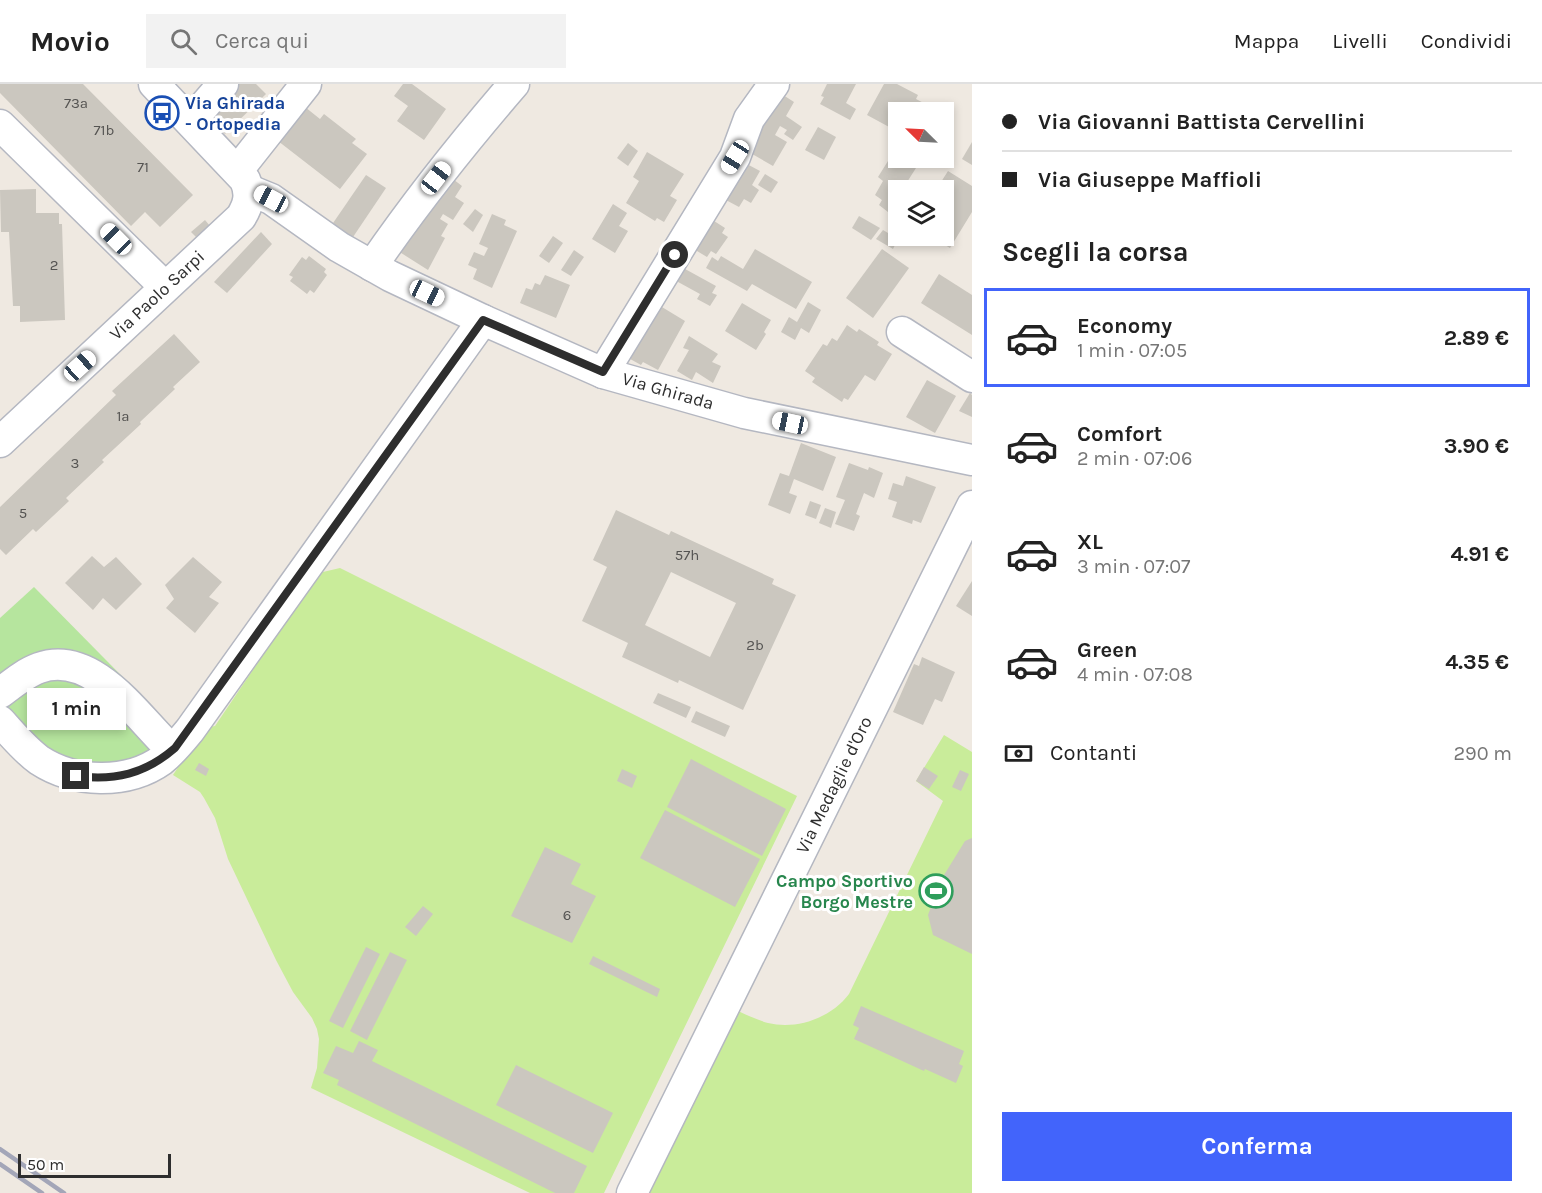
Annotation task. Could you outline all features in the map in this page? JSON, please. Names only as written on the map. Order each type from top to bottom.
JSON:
[{"type":"street","name":"Via Ghirada","points":[[154,84],[243,180],[260,193],[339,247],[372,266],[483,320],[603,372],[744,413],[972,460]]},
{"type":"street","points":[[190,121],[223,84]]},
{"type":"street","points":[[243,180],[306,84]]},
{"type":"street","points":[[372,266],[431,184],[514,84]]},
{"type":"street","points":[[603,372],[735,157],[749,119],[774,84]]},
{"type":"street","points":[[0,125],[165,287]]},
{"type":"street","name":"Via Paolo Sarpi","points":[[0,442],[241,217],[246,209],[243,180]]},
{"type":"street","points":[[0,721],[25,748],[40,760],[58,770],[76,776],[117,777],[137,772],[160,761],[190,730],[483,320]]},
{"type":"street","points":[[902,332],[972,377]]},
{"type":"street","name":"Via Medaglie d'Oro","points":[[632,1193],[972,506]]},
{"type":"street","points":[[0,693],[40,668],[61,665],[89,671],[110,687],[161,739]]},
{"type":"green space","points":[[340,568],[797,796],[604,1193],[530,1193],[311,1088],[317,1068],[319,1039],[317,1029],[276,960],[228,859],[215,818],[204,798],[200,792],[173,775],[204,728],[215,726],[315,578],[323,572]]},
{"type":"green space","points":[[34,587],[171,726],[146,756],[130,761],[88,764],[48,753],[0,704],[0,618]]},
{"type":"green space","name":"Campo Sportivo Borgo Mestre","points":[[944,735],[972,752],[972,1193],[638,1193],[736,1010],[768,1023],[790,1025],[823,1016],[833,1010],[849,994],[943,801],[916,781]]},
{"type":"building","points":[[0,84],[83,84],[193,195],[160,227],[145,212],[131,226],[0,93]]},
{"type":"building","points":[[235,84],[256,84],[266,94],[225,134],[205,114]]},
{"type":"building","points":[[403,84],[412,84],[446,109],[424,140],[397,121],[408,106],[394,96]]},
{"type":"building","points":[[827,84],[856,84],[846,103],[856,109],[850,120],[820,104]]},
{"type":"building","points":[[884,84],[897,84],[918,95],[916,99],[922,102],[888,102],[888,126],[867,115]]},
{"type":"building","points":[[780,93],[794,102],[786,116],[802,127],[793,140],[784,134],[787,130],[780,126],[775,135],[787,142],[773,166],[747,151]]},
{"type":"building","points":[[305,107],[320,119],[324,114],[356,139],[352,143],[367,154],[340,189],[278,141]]},
{"type":"building","points":[[818,127],[836,137],[824,160],[805,150]]},
{"type":"building","points":[[972,142],[972,165],[962,159]]},
{"type":"building","points":[[628,143],[638,151],[628,166],[617,158]]},
{"type":"building","points":[[647,152],[684,174],[670,196],[677,200],[664,222],[657,218],[655,221],[626,203],[639,181],[633,177]]},
{"type":"building","points":[[888,161],[888,168],[916,168],[908,180],[888,180],[888,212],[879,205],[882,200],[875,195],[883,181],[878,177]]},
{"type":"building","points":[[745,163],[760,171],[752,185],[759,190],[751,203],[744,199],[739,207],[724,199]]},
{"type":"building","points":[[948,171],[972,186],[972,212],[954,241],[954,180],[942,180]]},
{"type":"building","points":[[765,174],[778,182],[771,193],[758,185]]},
{"type":"building","points":[[366,175],[386,188],[351,240],[331,226]]},
{"type":"building","points":[[449,176],[462,186],[455,197],[464,203],[453,220],[443,214],[440,219],[448,224],[441,236],[445,238],[428,270],[398,251]]},
{"type":"building","points":[[36,189],[36,213],[59,213],[59,224],[62,224],[65,320],[20,322],[20,306],[13,306],[9,232],[1,232],[0,190]]},
{"type":"building","points":[[613,204],[627,213],[619,226],[628,231],[615,253],[592,239]]},
{"type":"building","points":[[475,209],[483,215],[473,232],[463,224]]},
{"type":"building","points":[[492,214],[506,220],[504,225],[517,231],[492,288],[473,279],[477,269],[468,265],[474,252],[484,256],[488,248],[479,244]]},
{"type":"building","points":[[859,216],[880,228],[871,240],[852,228]]},
{"type":"building","points":[[711,219],[725,228],[722,233],[728,237],[716,254],[711,251],[707,257],[692,248]]},
{"type":"building","points":[[205,220],[210,226],[197,238],[191,232]]},
{"type":"building","points":[[883,230],[888,233],[888,246],[894,246],[893,249],[876,239]]},
{"type":"building","points":[[261,232],[272,244],[227,293],[214,282]]},
{"type":"building","points":[[553,236],[563,243],[549,263],[539,256]]},
{"type":"building","points":[[755,249],[812,282],[796,309],[752,284],[747,291],[706,268],[712,257],[718,261],[721,256],[743,269]]},
{"type":"building","points":[[882,249],[909,268],[873,318],[846,298]]},
{"type":"building","points":[[574,250],[584,257],[571,276],[561,270]]},
{"type":"building","points":[[309,256],[326,269],[324,272],[327,275],[314,293],[310,290],[307,294],[290,281],[293,277],[289,275],[302,257],[306,260]]},
{"type":"building","points":[[676,264],[716,286],[712,293],[717,295],[710,306],[697,299],[700,294],[669,277]]},
{"type":"building","points":[[939,274],[972,295],[972,335],[921,303]]},
{"type":"building","points":[[545,275],[570,285],[556,318],[520,303],[526,288],[532,290],[535,283],[540,285]]},
{"type":"building","points":[[652,301],[685,321],[658,370],[643,362],[641,365],[623,355]]},
{"type":"building","points":[[808,302],[821,310],[809,333],[801,328],[795,340],[781,332],[789,317],[797,322]]},
{"type":"building","points":[[742,303],[771,320],[756,350],[725,331]]},
{"type":"building","points":[[847,325],[857,332],[859,329],[879,342],[877,345],[892,354],[875,381],[865,375],[848,400],[844,398],[842,402],[812,382],[815,378],[805,371],[823,344],[827,346],[832,338],[837,341]]},
{"type":"building","points":[[174,334],[200,362],[173,387],[175,389],[140,422],[141,424],[102,460],[104,462],[66,498],[69,501],[36,532],[33,529],[6,555],[0,549],[0,507],[116,395],[112,391]]},
{"type":"building","points":[[689,336],[718,354],[712,362],[721,366],[713,383],[696,372],[692,380],[677,371],[689,350],[683,348]]},
{"type":"building","points":[[927,380],[956,396],[935,433],[906,417]]},
{"type":"building","points":[[970,393],[972,395],[972,417],[959,411]]},
{"type":"building","points":[[801,443],[836,457],[823,491],[794,479],[789,493],[797,496],[790,514],[768,505],[780,473],[789,476]]},
{"type":"building","points":[[849,463],[868,470],[869,467],[883,473],[874,498],[864,493],[856,514],[860,516],[854,531],[835,524],[845,500],[836,497]]},
{"type":"building","points":[[906,476],[936,487],[921,523],[913,520],[912,524],[892,517],[897,502],[888,499],[893,483],[903,486]]},
{"type":"building","points":[[810,501],[821,505],[816,519],[805,515]]},
{"type":"building","points":[[825,508],[836,512],[831,528],[819,523]]},
{"type":"building","points":[[616,510],[669,535],[671,531],[774,579],[772,584],[796,595],[743,710],[679,680],[678,683],[622,657],[628,643],[582,621],[607,567],[593,560]],"holes":[[[671,572],[736,603],[710,657],[645,625]]]},
{"type":"building","points":[[92,556],[104,567],[116,557],[142,584],[116,610],[103,598],[93,610],[65,583]]},
{"type":"building","points":[[193,557],[222,582],[209,597],[219,603],[195,633],[166,608],[174,599],[165,585]]},
{"type":"building","points":[[972,581],[972,616],[956,606]]},
{"type":"building","points":[[922,657],[955,672],[942,702],[935,699],[923,725],[893,712],[914,664],[919,666]]},
{"type":"building","points":[[658,693],[691,707],[686,718],[653,703]]},
{"type":"building","points":[[696,711],[730,726],[725,737],[691,722]]},
{"type":"building","points":[[691,759],[786,809],[762,856],[667,807]]},
{"type":"building","points":[[199,763],[209,769],[206,776],[195,770]]},
{"type":"building","points":[[924,767],[938,776],[929,789],[916,781]]},
{"type":"building","points":[[622,769],[637,776],[632,788],[617,781]]},
{"type":"building","points":[[960,770],[969,774],[961,791],[952,787]]},
{"type":"building","points":[[665,810],[760,859],[735,907],[640,858]]},
{"type":"building","points":[[972,838],[972,954],[933,935],[928,915],[941,880],[965,841]]},
{"type":"building","points":[[545,847],[581,864],[571,884],[596,896],[572,943],[511,916]]},
{"type":"building","points":[[423,906],[433,914],[416,936],[405,927]]},
{"type":"building","points":[[366,947],[380,954],[343,1028],[329,1021]]},
{"type":"building","points":[[390,952],[407,960],[367,1040],[350,1031]]},
{"type":"building","points":[[593,956],[660,989],[657,997],[589,964]]},
{"type":"building","points":[[861,1006],[964,1051],[959,1064],[963,1066],[956,1083],[854,1039],[859,1028],[853,1025]]},
{"type":"building","points":[[359,1041],[378,1050],[372,1061],[587,1166],[574,1193],[555,1193],[337,1085],[339,1080],[323,1073],[336,1046],[353,1053]]},
{"type":"building","points":[[516,1065],[613,1113],[593,1153],[496,1105]]},
{"type":"railway","points":[[0,1149],[64,1193]]},
{"type":"railway","points":[[0,1164],[42,1193]]},
{"type":"place","name":"Via Ghirada - Ortopedia","points":[[162,113]]},
{"type":"place","name":"Campo Sportivo Borgo Mestre","points":[[936,891]]},
{"type":"route","points":[[76,776],[117,777],[137,772],[160,761],[175,748],[483,320],[603,372],[675,255]]}]
